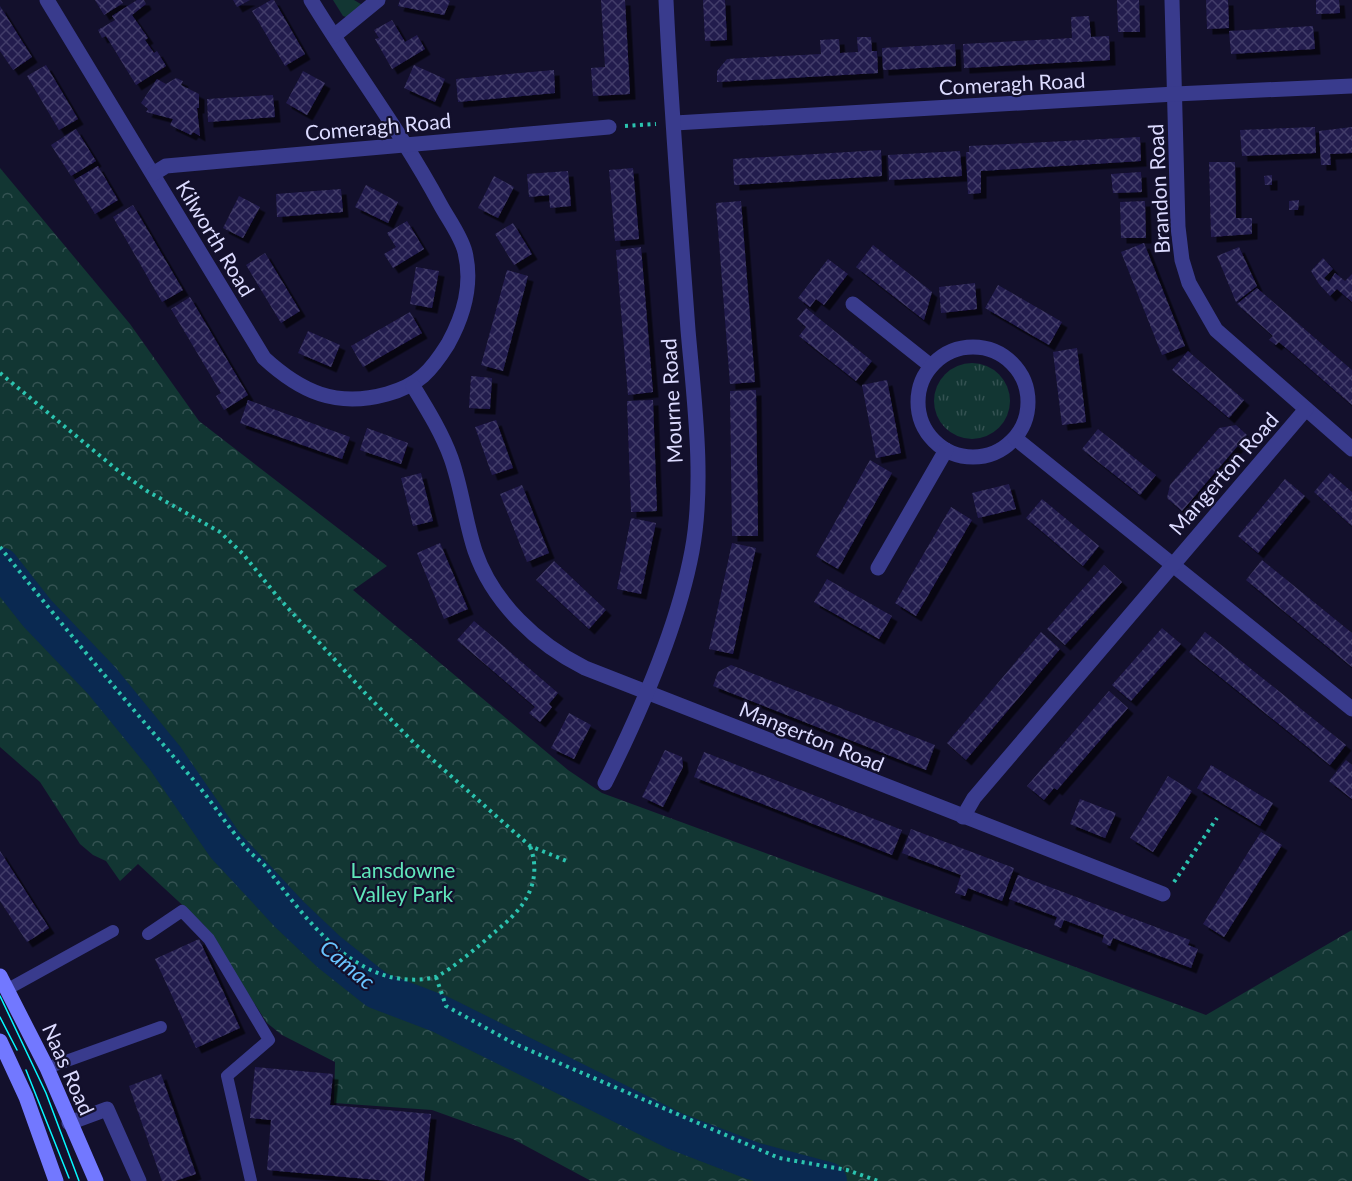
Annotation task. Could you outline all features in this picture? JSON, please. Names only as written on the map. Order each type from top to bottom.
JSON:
[{"type":"main road","name":"Naas Road","points":[[4,982],[47,1068],[96,1181]]},
{"type":"main road","points":[[0,1041],[26,1097],[56,1181]]},
{"type":"street","name":"Kilworth Road","points":[[47,0],[264,358],[297,385],[320,396],[369,399],[413,386]]},
{"type":"street","points":[[311,0],[405,144],[464,250],[468,269],[465,305],[460,323],[440,357],[413,386],[450,456],[464,497],[475,551],[506,606],[532,633],[557,654],[646,692]]},
{"type":"street","points":[[334,36],[378,0]]},
{"type":"street","name":"Mourne Road","points":[[605,783],[633,728],[678,606],[694,534],[697,476],[693,396],[666,0]]},
{"type":"street","name":"Brandon Road","points":[[1172,0],[1178,227],[1182,260],[1189,283],[1203,311],[1227,343],[1352,449]]},
{"type":"street","name":"Comeragh Road","points":[[675,123],[1352,86]]},
{"type":"street","name":"Comeragh Road","points":[[153,174],[166,166],[609,127]]},
{"type":"street","points":[[853,304],[931,366]]},
{"type":"street","points":[[978,347],[1003,356],[1014,365],[1021,375],[1028,401],[1022,427],[1015,438],[1006,446],[982,456],[970,457],[946,450],[928,434],[919,411],[920,388],[931,366],[952,351],[978,347]]},
{"type":"street","name":"Mangerton Road","points":[[963,817],[974,798],[1306,409]]},
{"type":"street","name":"Mangerton Road","points":[[1015,438],[1352,709]]},
{"type":"street","points":[[878,568],[946,450]]},
{"type":"street","name":"Mangerton Road","points":[[646,692],[1163,894]]},
{"type":"street","points":[[69,1123],[107,1109],[139,1181]]},
{"type":"lane","points":[[148,934],[182,911],[210,939],[269,1040],[227,1076],[251,1181]]},
{"type":"lane","points":[[4,982],[112,931]]},
{"type":"lane","points":[[47,1068],[161,1027]]},
{"type":"path","points":[[609,127],[675,123]]},
{"type":"path","points":[[0,373],[116,469],[147,491],[220,532],[243,554],[277,596],[390,719],[476,800],[530,846],[569,862]]},
{"type":"path","points":[[0,547],[65,630],[197,784],[247,849],[268,869],[291,901],[313,925],[354,959],[389,976],[419,979],[436,977],[504,924],[520,908],[533,887],[536,870],[530,846]]},
{"type":"path","points":[[1163,894],[1177,879],[1217,818]]},
{"type":"path","points":[[436,977],[446,1006],[515,1044],[779,1158],[847,1170],[878,1181]]},
{"type":"green space","points":[[333,0],[354,0],[364,6],[349,18],[343,16]]},
{"type":"green space","name":"Lansdowne Valley Park","points":[[0,168],[130,324],[199,421],[387,566],[353,590],[568,770],[602,793],[1206,1015],[1352,930],[1352,1181],[591,1181],[513,1139],[432,1110],[334,1103],[335,1062],[282,1035],[267,1023],[204,925],[138,864],[120,881],[106,861],[93,855],[80,844],[40,782],[0,747]]},
{"type":"green space","points":[[972,363],[986,366],[999,374],[1007,387],[1010,401],[1007,415],[999,428],[986,436],[972,439],[958,436],[945,428],[937,415],[934,401],[937,387],[945,374],[958,366]]},
{"type":"building","points":[[95,0],[121,0],[123,3],[104,15]]},
{"type":"building","points":[[137,0],[144,0],[146,4],[132,15],[148,38],[145,40],[154,53],[157,51],[166,66],[136,85],[106,36],[102,38],[98,30],[115,20],[112,16]]},
{"type":"building","points":[[233,0],[250,0],[237,7]]},
{"type":"building","points":[[274,0],[305,54],[285,66],[252,11]]},
{"type":"building","points":[[400,0],[450,1],[444,15],[398,6]]},
{"type":"building","points":[[601,0],[625,0],[630,94],[593,96],[591,68],[605,67]]},
{"type":"building","points":[[703,0],[725,0],[727,40],[705,41]]},
{"type":"building","points":[[1117,0],[1139,0],[1140,32],[1118,32]]},
{"type":"building","points":[[1206,0],[1228,0],[1229,28],[1207,29]]},
{"type":"building","points":[[1316,0],[1339,0],[1340,13],[1316,14]]},
{"type":"building","points":[[0,6],[32,57],[13,70],[0,51]]},
{"type":"building","points":[[1089,16],[1091,37],[1109,36],[1110,60],[964,68],[963,44],[1072,38],[1071,17]]},
{"type":"building","points":[[392,20],[405,42],[417,35],[425,49],[392,69],[375,39],[379,38],[374,30]]},
{"type":"building","points":[[1313,26],[1315,49],[1231,54],[1229,31]]},
{"type":"building","points":[[857,37],[871,37],[872,51],[877,51],[878,73],[717,82],[717,71],[727,59],[821,54],[820,40],[839,39],[840,53],[858,52]]},
{"type":"building","points":[[955,44],[956,66],[883,70],[882,48]]},
{"type":"building","points":[[46,65],[78,119],[59,130],[27,76]]},
{"type":"building","points":[[414,65],[445,79],[435,102],[404,88]]},
{"type":"building","points":[[554,70],[555,93],[458,102],[456,79]]},
{"type":"building","points":[[303,71],[325,83],[307,115],[286,103]]},
{"type":"building","points":[[176,78],[183,81],[181,85],[199,94],[199,108],[197,108],[200,136],[193,132],[191,135],[170,125],[173,119],[146,112],[148,109],[141,103],[157,79],[166,84]]},
{"type":"building","points":[[273,95],[275,117],[208,122],[207,99]]},
{"type":"building","points":[[1315,127],[1316,153],[1242,156],[1240,130]]},
{"type":"building","points":[[1352,127],[1352,153],[1330,154],[1331,165],[1321,165],[1319,131]]},
{"type":"building","points":[[76,129],[96,161],[71,176],[51,145]]},
{"type":"building","points":[[1140,137],[1141,161],[981,171],[981,193],[968,194],[966,152],[969,152],[969,146]]},
{"type":"building","points":[[881,150],[882,176],[734,185],[733,159]]},
{"type":"building","points":[[960,151],[962,176],[889,180],[888,155]]},
{"type":"building","points":[[1209,162],[1235,162],[1236,218],[1252,218],[1252,234],[1211,237]]},
{"type":"building","points":[[98,166],[118,200],[95,214],[74,180]]},
{"type":"building","points":[[633,168],[639,239],[615,241],[609,170]]},
{"type":"building","points":[[568,171],[571,206],[550,208],[549,195],[529,197],[527,174]]},
{"type":"building","points":[[1141,172],[1142,192],[1113,193],[1111,174]]},
{"type":"building","points":[[1272,175],[1272,185],[1265,185],[1264,176]]},
{"type":"building","points":[[494,176],[514,187],[498,218],[478,208]]},
{"type":"building","points":[[366,185],[398,202],[388,223],[355,207]]},
{"type":"building","points":[[341,189],[343,212],[277,217],[276,194]]},
{"type":"building","points":[[239,196],[260,207],[243,238],[223,228]]},
{"type":"building","points":[[1299,200],[1298,210],[1289,210],[1289,201]]},
{"type":"building","points":[[741,201],[755,382],[730,384],[716,203]]},
{"type":"building","points":[[1145,201],[1146,238],[1121,238],[1120,202]]},
{"type":"building","points":[[133,205],[183,290],[162,302],[113,217]]},
{"type":"building","points":[[407,221],[424,249],[393,268],[384,254],[396,247],[387,233]]},
{"type":"building","points":[[513,223],[532,254],[514,265],[495,234]]},
{"type":"building","points":[[1144,243],[1185,346],[1162,355],[1121,252]]},
{"type":"building","points":[[873,245],[932,292],[924,320],[856,267]]},
{"type":"building","points":[[641,247],[653,392],[628,395],[616,250]]},
{"type":"building","points":[[1239,247],[1257,286],[1236,302],[1217,256]]},
{"type":"building","points":[[265,253],[300,311],[281,323],[246,265]]},
{"type":"building","points":[[1323,258],[1333,269],[1324,278],[1329,282],[1335,273],[1345,281],[1352,274],[1352,302],[1337,289],[1330,296],[1319,284],[1311,271]]},
{"type":"building","points":[[828,259],[848,274],[824,305],[816,299],[810,307],[798,298]]},
{"type":"building","points":[[416,267],[439,271],[432,308],[410,304]]},
{"type":"building","points":[[507,270],[528,276],[503,371],[481,365]]},
{"type":"building","points":[[975,283],[977,309],[941,313],[939,287]]},
{"type":"building","points":[[998,285],[1062,322],[1049,345],[985,308]]},
{"type":"building","points":[[1257,288],[1352,370],[1352,405],[1279,342],[1276,345],[1269,340],[1273,336],[1237,304]]},
{"type":"building","points":[[190,297],[248,395],[224,410],[216,396],[221,393],[171,309]]},
{"type":"building","points":[[806,308],[872,361],[856,381],[799,336],[806,327],[797,319]]},
{"type":"building","points":[[410,312],[422,333],[363,367],[351,346]]},
{"type":"building","points":[[308,331],[340,345],[331,367],[298,353]]},
{"type":"building","points":[[1077,348],[1086,422],[1062,425],[1053,352]]},
{"type":"building","points":[[1188,351],[1244,400],[1229,418],[1172,370]]},
{"type":"building","points":[[471,376],[492,378],[490,409],[469,408]]},
{"type":"building","points":[[887,380],[901,453],[876,458],[862,385]]},
{"type":"building","points":[[756,390],[758,536],[732,536],[730,391]]},
{"type":"building","points":[[248,400],[350,437],[342,459],[240,423]]},
{"type":"building","points":[[653,400],[657,511],[631,512],[627,401]]},
{"type":"building","points":[[496,420],[513,468],[492,475],[475,427]]},
{"type":"building","points":[[1236,425],[1247,435],[1182,511],[1167,498],[1170,485],[1219,428]]},
{"type":"building","points":[[367,428],[408,443],[401,464],[360,450]]},
{"type":"building","points":[[1098,429],[1156,475],[1140,495],[1082,449]]},
{"type":"building","points":[[870,460],[892,473],[838,569],[816,556]]},
{"type":"building","points":[[421,473],[433,521],[413,526],[401,478]]},
{"type":"building","points":[[1330,473],[1352,492],[1352,526],[1314,492]]},
{"type":"building","points":[[1285,479],[1305,496],[1258,553],[1238,536]]},
{"type":"building","points":[[1009,484],[1016,509],[978,518],[972,493]]},
{"type":"building","points":[[522,485],[549,553],[527,562],[500,494]]},
{"type":"building","points":[[1042,499],[1099,546],[1083,566],[1026,518]]},
{"type":"building","points":[[951,507],[972,520],[916,616],[895,603]]},
{"type":"building","points":[[631,518],[656,523],[641,594],[617,589]]},
{"type":"building","points":[[440,543],[468,609],[444,619],[417,553]]},
{"type":"building","points":[[732,543],[756,548],[733,654],[709,649]]},
{"type":"building","points":[[1262,560],[1352,633],[1352,667],[1246,580]]},
{"type":"building","points":[[554,561],[606,610],[589,629],[536,580]]},
{"type":"building","points":[[1104,565],[1122,582],[1065,645],[1047,629]]},
{"type":"building","points":[[827,579],[892,616],[879,639],[814,602]]},
{"type":"building","points":[[474,621],[558,693],[549,704],[552,707],[540,722],[529,713],[535,707],[457,640]]},
{"type":"building","points":[[1162,628],[1181,644],[1131,701],[1112,685]]},
{"type":"building","points":[[1041,632],[1060,649],[966,760],[947,743]]},
{"type":"building","points":[[1205,632],[1346,745],[1330,765],[1189,652]]},
{"type":"building","points":[[731,665],[935,745],[926,770],[713,686],[718,672]]},
{"type":"building","points":[[1109,691],[1128,708],[1057,790],[1054,788],[1044,800],[1027,786]]},
{"type":"building","points":[[569,713],[591,725],[574,759],[551,748]]},
{"type":"building","points":[[665,750],[682,757],[683,767],[663,807],[642,797]]},
{"type":"building","points":[[704,752],[902,830],[892,855],[694,777]]},
{"type":"building","points":[[1346,760],[1352,765],[1352,799],[1329,781]]},
{"type":"building","points":[[1211,765],[1273,803],[1260,826],[1197,788]]},
{"type":"building","points":[[1168,776],[1192,791],[1153,852],[1130,838]]},
{"type":"building","points":[[1080,799],[1116,813],[1105,838],[1070,824]]},
{"type":"building","points":[[911,829],[1014,868],[1002,901],[968,888],[965,896],[955,893],[961,875],[902,853]]},
{"type":"building","points":[[1261,832],[1282,845],[1224,937],[1203,924]]},
{"type":"building","points":[[0,851],[49,928],[27,942],[0,901]]},
{"type":"building","points":[[1018,875],[1190,940],[1188,945],[1198,949],[1191,968],[1113,938],[1110,946],[1102,942],[1104,935],[1064,920],[1061,928],[1054,925],[1057,917],[1009,899]]},
{"type":"building","points":[[199,939],[240,1028],[196,1048],[155,959]]},
{"type":"building","points":[[255,1067],[333,1074],[330,1105],[431,1114],[424,1181],[390,1181],[267,1170],[271,1120],[250,1118]]},
{"type":"building","points":[[161,1074],[196,1174],[175,1181],[162,1181],[129,1086]]},
{"type":"waterway","name":"Camac","points":[[0,566],[37,613],[102,681],[165,758],[225,845],[289,914],[329,952],[377,990],[440,1014],[675,1131],[753,1161],[828,1181]]},
{"type":"tram line","points":[[0,996],[46,1093],[79,1181]]},
{"type":"tram line","points":[[0,1017],[17,1050]]},
{"type":"tram line","points":[[26,1070],[69,1178]]}]
